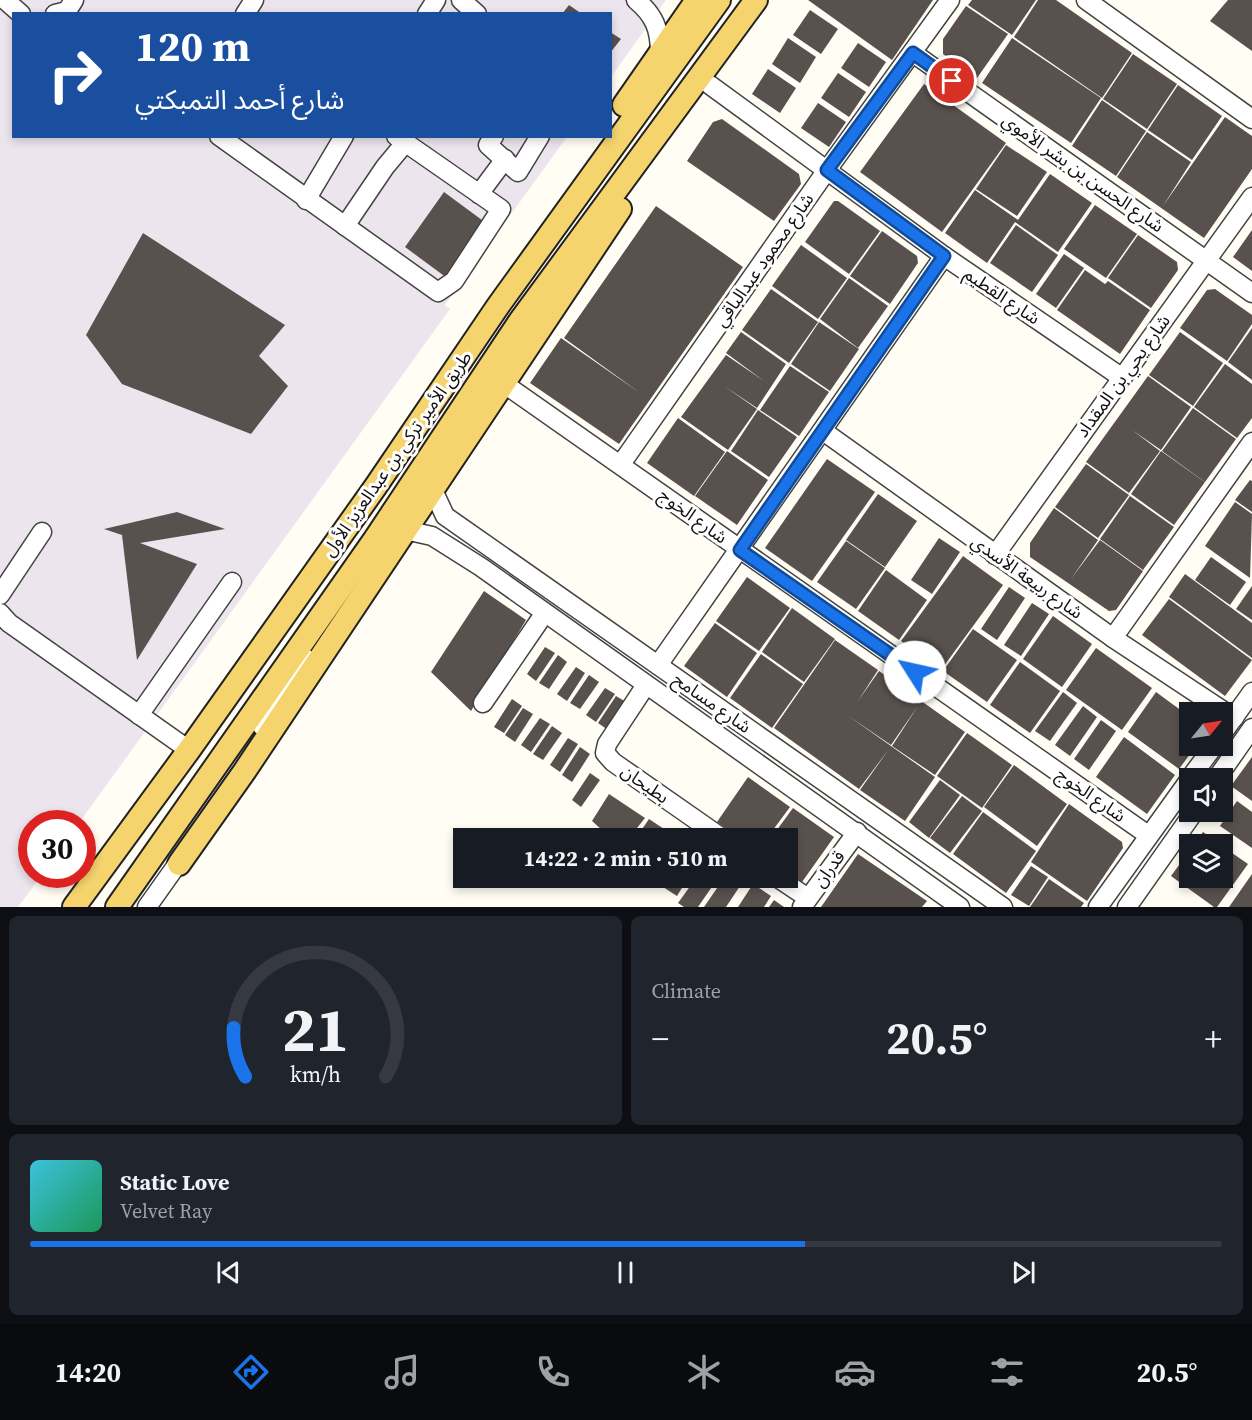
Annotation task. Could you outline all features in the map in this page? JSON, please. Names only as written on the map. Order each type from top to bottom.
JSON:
[{"type":"main road","points":[[612,122],[697,0]]},
{"type":"main road","name":"طريق الأمير تركي بن عبدالعزيز الأول","points":[[78,902],[376,486],[498,306],[719,0]]},
{"type":"main road","name":"طريق الأمير تركي بن عبدالعزيز الأول","points":[[117,907],[375,539],[520,321],[756,0]]},
{"type":"main road","points":[[179,864],[244,772],[620,209],[771,0]]},
{"type":"main road","points":[[186,749],[602,138]]},
{"type":"main road","points":[[590,226],[620,209]]},
{"type":"street","points":[[5,0],[19,12]]},
{"type":"street","points":[[63,12],[67,11],[74,0]]},
{"type":"street","points":[[461,0],[475,12]]},
{"type":"street","points":[[636,0],[651,12],[660,35],[660,53]]},
{"type":"street","name":"شارع محمود عبدالباقي","points":[[621,464],[827,170],[950,0]]},
{"type":"street","points":[[1086,0],[1252,119]]},
{"type":"street","name":"شارع الحسن بن بشر الأموي","points":[[913,53],[1252,293]]},
{"type":"street","name":"شارع القطيم","points":[[710,85],[944,256],[1121,377]]},
{"type":"street","points":[[222,138],[306,200],[438,292],[454,280],[501,209],[401,140],[345,226]]},
{"type":"street","points":[[306,200],[344,138]]},
{"type":"street","points":[[493,138],[488,145],[518,172],[539,138]]},
{"type":"street","points":[[479,194],[505,159]]},
{"type":"street","name":"شارع يحي بن المقداد","points":[[995,555],[1252,197]]},
{"type":"street","points":[[658,665],[944,256]]},
{"type":"street","name":"شارع الخوج","points":[[503,383],[1148,836]]},
{"type":"street","name":"شارع ربيعة الأسدي","points":[[823,431],[1113,638],[1234,718]]},
{"type":"street","points":[[1113,638],[1252,442]]},
{"type":"street","name":"شارع مسامح","points":[[433,490],[445,516],[1003,907]]},
{"type":"street","name":"شارع مسامح","points":[[405,530],[432,536],[482,567],[544,614],[668,698],[960,907]]},
{"type":"street","points":[[0,594],[42,532]]},
{"type":"street","points":[[147,907],[179,864],[375,539]]},
{"type":"street","points":[[482,567],[474,560],[475,547],[491,548]]},
{"type":"street","points":[[139,715],[232,582]]},
{"type":"street","points":[[0,613],[9,623],[186,749]]},
{"type":"street","points":[[483,704],[544,614]]},
{"type":"street","points":[[621,667],[637,671],[642,669],[644,662],[634,648]]},
{"type":"street","points":[[668,698],[659,684],[663,678],[682,682]]},
{"type":"street","name":"بطيحان","points":[[646,685],[607,744],[605,753],[613,762],[708,828]]},
{"type":"street","points":[[1234,718],[1252,692]]},
{"type":"street","points":[[1224,768],[1252,728]]},
{"type":"street","points":[[1098,907],[1179,794]]},
{"type":"street","points":[[1127,907],[1187,822]]},
{"type":"street","name":"قدران","points":[[805,903],[856,832]]},
{"type":"street","points":[[789,888],[805,903]]},
{"type":"shaded area","points":[[0,0],[666,0],[612,76],[612,12],[12,12],[12,138],[566,138],[445,305],[450,309],[88,810],[18,810],[18,888],[32,888],[18,907],[0,907]]},
{"type":"building","points":[[808,0],[933,0],[892,60]]},
{"type":"building","points":[[972,0],[1036,0],[1012,35],[968,5]]},
{"type":"building","points":[[1038,0],[1056,0],[1132,53],[1102,98],[1014,37]]},
{"type":"building","points":[[1228,0],[1252,0],[1252,51],[1210,21]]},
{"type":"building","points":[[569,5],[579,12],[564,12]]},
{"type":"building","points":[[966,6],[1008,34],[977,78],[943,54],[943,39]]},
{"type":"building","points":[[810,10],[838,29],[821,54],[793,35]]},
{"type":"building","points":[[612,33],[621,39],[612,50]]},
{"type":"building","points":[[788,38],[816,57],[800,83],[772,64]]},
{"type":"building","points":[[1012,38],[1101,98],[1071,143],[982,83]]},
{"type":"building","points":[[858,43],[886,62],[869,87],[841,68]]},
{"type":"building","points":[[1133,54],[1177,84],[1147,129],[1103,99]]},
{"type":"building","points":[[768,69],[796,88],[780,113],[752,94]]},
{"type":"building","points":[[838,73],[866,92],[849,117],[821,98]]},
{"type":"building","points":[[924,84],[1006,143],[942,232],[860,172]]},
{"type":"building","points":[[1178,85],[1222,116],[1192,160],[1148,130]]},
{"type":"building","points":[[1102,100],[1146,131],[1116,176],[1072,146]]},
{"type":"building","points":[[818,103],[846,122],[829,147],[801,128]]},
{"type":"building","points":[[1225,117],[1252,136],[1252,169],[1204,238],[1117,177],[1147,132],[1191,162],[1163,206]]},
{"type":"building","points":[[722,119],[799,174],[801,184],[774,221],[687,161],[713,122]]},
{"type":"building","points":[[1006,145],[1047,172],[1017,216],[976,189]]},
{"type":"building","points":[[1050,174],[1092,203],[1058,252],[1015,222],[987,263],[945,233],[975,190],[1018,220]]},
{"type":"building","points":[[444,192],[486,223],[447,278],[405,247]]},
{"type":"building","points":[[834,201],[838,201],[880,231],[849,274],[805,242]]},
{"type":"building","points":[[1095,205],[1137,234],[1106,278],[1064,249]]},
{"type":"building","points":[[656,206],[743,267],[619,444],[530,383],[561,338],[640,393],[564,338]]},
{"type":"building","points":[[1016,225],[1058,255],[1032,292],[990,263]]},
{"type":"building","points":[[1252,230],[1252,271],[1233,257]]},
{"type":"building","points":[[882,231],[917,256],[918,263],[890,304],[850,276]]},
{"type":"building","points":[[143,233],[285,325],[259,356],[288,386],[251,434],[122,384],[86,335]]},
{"type":"building","points":[[1138,235],[1177,262],[1178,270],[1151,308],[1108,278]]},
{"type":"building","points":[[801,245],[847,278],[818,319],[772,286]]},
{"type":"building","points":[[1064,254],[1084,268],[1056,308],[1036,294]]},
{"type":"building","points":[[1085,270],[1105,284],[1108,281],[1150,310],[1120,354],[1057,310]]},
{"type":"building","points":[[849,278],[888,306],[858,348],[820,319]]},
{"type":"building","points":[[771,289],[818,322],[789,363],[742,330]]},
{"type":"building","points":[[1215,289],[1252,315],[1252,324],[1227,361],[1180,328],[1207,290]]},
{"type":"building","points":[[819,322],[859,349],[830,391],[791,364]]},
{"type":"building","points":[[1252,328],[1252,380],[1228,362]]},
{"type":"building","points":[[741,332],[786,364],[757,408],[724,386],[757,409],[728,450],[681,417],[726,355],[764,381],[726,353]]},
{"type":"building","points":[[1180,332],[1223,363],[1193,406],[1149,375]]},
{"type":"building","points":[[1225,364],[1252,384],[1252,418],[1237,438],[1194,407]]},
{"type":"building","points":[[790,366],[829,392],[799,436],[760,410]]},
{"type":"building","points":[[1148,376],[1191,407],[1161,450],[1132,430],[1160,451],[1129,493],[1086,462]]},
{"type":"building","points":[[1193,408],[1236,439],[1205,482],[1162,451]]},
{"type":"building","points":[[758,410],[797,437],[769,477],[731,451]]},
{"type":"building","points":[[678,418],[725,452],[694,496],[647,463]]},
{"type":"building","points":[[727,451],[768,480],[737,525],[695,496]]},
{"type":"building","points":[[1161,451],[1205,482],[1174,525],[1131,494]]},
{"type":"building","points":[[827,459],[875,492],[812,581],[765,548]]},
{"type":"building","points":[[1086,464],[1129,495],[1098,538],[1055,507]]},
{"type":"building","points":[[1250,480],[1252,481],[1252,512],[1235,500]]},
{"type":"building","points":[[878,494],[917,521],[885,567],[846,540]]},
{"type":"building","points":[[1130,496],[1174,527],[1143,570],[1100,539]]},
{"type":"building","points":[[1235,502],[1252,514],[1250,578],[1205,546]]},
{"type":"building","points":[[1054,508],[1098,540],[1071,579],[1100,540],[1143,571],[1116,610],[1109,611],[1030,557],[1030,543]]},
{"type":"building","points":[[177,512],[225,529],[140,543],[197,564],[137,660],[122,535],[104,529]]},
{"type":"building","points":[[939,538],[960,552],[932,594],[911,580]]},
{"type":"building","points":[[846,541],[885,568],[856,609],[817,582]]},
{"type":"building","points":[[963,556],[1003,585],[941,670],[901,641]]},
{"type":"building","points":[[1211,557],[1246,582],[1230,605],[1195,580]]},
{"type":"building","points":[[886,570],[927,600],[899,640],[858,611]]},
{"type":"building","points":[[1185,574],[1252,623],[1252,658],[1169,597]]},
{"type":"building","points":[[747,577],[790,608],[759,651],[716,621]]},
{"type":"building","points":[[1252,586],[1252,620],[1236,609]]},
{"type":"building","points":[[1009,587],[1025,598],[997,640],[981,629]]},
{"type":"building","points":[[484,591],[526,620],[471,711],[431,672]]},
{"type":"building","points":[[1169,599],[1252,660],[1225,696],[1142,635]]},
{"type":"building","points":[[1032,603],[1049,614],[1021,656],[1004,645]]},
{"type":"building","points":[[792,608],[835,639],[804,682],[762,652]]},
{"type":"building","points":[[1053,616],[1092,644],[1062,687],[1023,659]]},
{"type":"building","points":[[715,623],[757,653],[727,697],[684,666]]},
{"type":"building","points":[[973,629],[1017,660],[987,702],[943,671]]},
{"type":"building","points":[[835,640],[878,670],[858,701],[879,671],[965,732],[935,775],[892,746],[918,706],[891,745],[847,715],[935,777],[905,821],[860,790],[889,749],[859,789],[774,728]]},
{"type":"building","points":[[545,647],[555,653],[536,681],[527,674]]},
{"type":"building","points":[[1096,648],[1152,688],[1122,730],[1066,690]]},
{"type":"building","points":[[761,654],[803,684],[772,728],[730,698]]},
{"type":"building","points":[[558,655],[567,662],[549,689],[539,683]]},
{"type":"building","points":[[1020,662],[1060,691],[1030,733],[990,705]]},
{"type":"building","points":[[576,667],[585,673],[567,701],[557,694]]},
{"type":"building","points":[[589,675],[599,682],[580,709],[570,703]]},
{"type":"building","points":[[605,688],[615,694],[596,722],[586,715]]},
{"type":"building","points":[[1063,692],[1077,703],[1050,741],[1035,731]]},
{"type":"building","points":[[1156,692],[1179,709],[1179,756],[1189,756],[1179,769],[1128,732]]},
{"type":"building","points":[[616,696],[626,702],[608,730],[598,723]]},
{"type":"building","points":[[512,699],[522,706],[504,733],[494,727]]},
{"type":"building","points":[[1083,706],[1097,717],[1070,756],[1055,745]]},
{"type":"building","points":[[523,708],[533,714],[515,742],[505,735]]},
{"type":"building","points":[[540,718],[550,724],[531,752],[521,745]]},
{"type":"building","points":[[1101,720],[1116,731],[1089,770],[1074,759]]},
{"type":"building","points":[[552,726],[562,733],[543,760],[533,754]]},
{"type":"building","points":[[967,733],[1012,765],[982,808],[937,776]]},
{"type":"building","points":[[1124,737],[1175,775],[1147,814],[1096,777]]},
{"type":"building","points":[[568,738],[578,744],[560,772],[550,765]]},
{"type":"building","points":[[580,747],[590,754],[572,782],[562,775]]},
{"type":"building","points":[[1252,757],[1252,801],[1233,787],[1233,783]]},
{"type":"building","points":[[1014,765],[1067,804],[1037,846],[984,807]]},
{"type":"building","points":[[590,773],[600,780],[581,807],[572,800]]},
{"type":"building","points":[[748,777],[790,807],[774,828],[726,828],[717,822]]},
{"type":"building","points":[[940,780],[960,795],[929,838],[909,822]]},
{"type":"building","points":[[609,794],[645,818],[637,828],[600,828],[592,821]]},
{"type":"building","points":[[962,796],[982,811],[950,853],[930,838]]},
{"type":"building","points":[[1237,801],[1252,812],[1252,848],[1220,826],[1223,822],[1233,822],[1233,807]]},
{"type":"building","points":[[1069,804],[1122,842],[1123,848],[1087,901],[1031,862]]},
{"type":"building","points":[[793,808],[834,837],[802,882],[798,879],[798,828],[778,828]]},
{"type":"building","points":[[983,812],[1036,851],[1006,893],[953,854]]},
{"type":"building","points":[[649,819],[662,828],[643,828]]},
{"type":"building","points":[[858,854],[927,901],[922,907],[821,907]]},
{"type":"building","points":[[1233,854],[1248,864],[1233,885]]},
{"type":"building","points":[[1179,865],[1179,882],[1171,876]]},
{"type":"building","points":[[1031,866],[1048,877],[1029,906],[1011,895]]},
{"type":"building","points":[[1252,874],[1252,907],[1229,907]]},
{"type":"building","points":[[1049,879],[1084,903],[1081,907],[1030,907]]},
{"type":"building","points":[[665,888],[682,888],[677,896]]},
{"type":"building","points":[[689,888],[711,888],[698,907],[684,907],[678,903]]},
{"type":"building","points":[[717,888],[739,888],[726,907],[704,907]]},
{"type":"building","points":[[750,888],[759,888],[771,896],[764,907],[738,907]]},
{"type":"building","points":[[1188,888],[1231,888],[1217,907]]},
{"type":"building","points":[[774,900],[784,907],[769,907]]},
{"type":"route","points":[[915,672],[740,550],[944,256],[827,170],[913,53],[952,81]]}]
